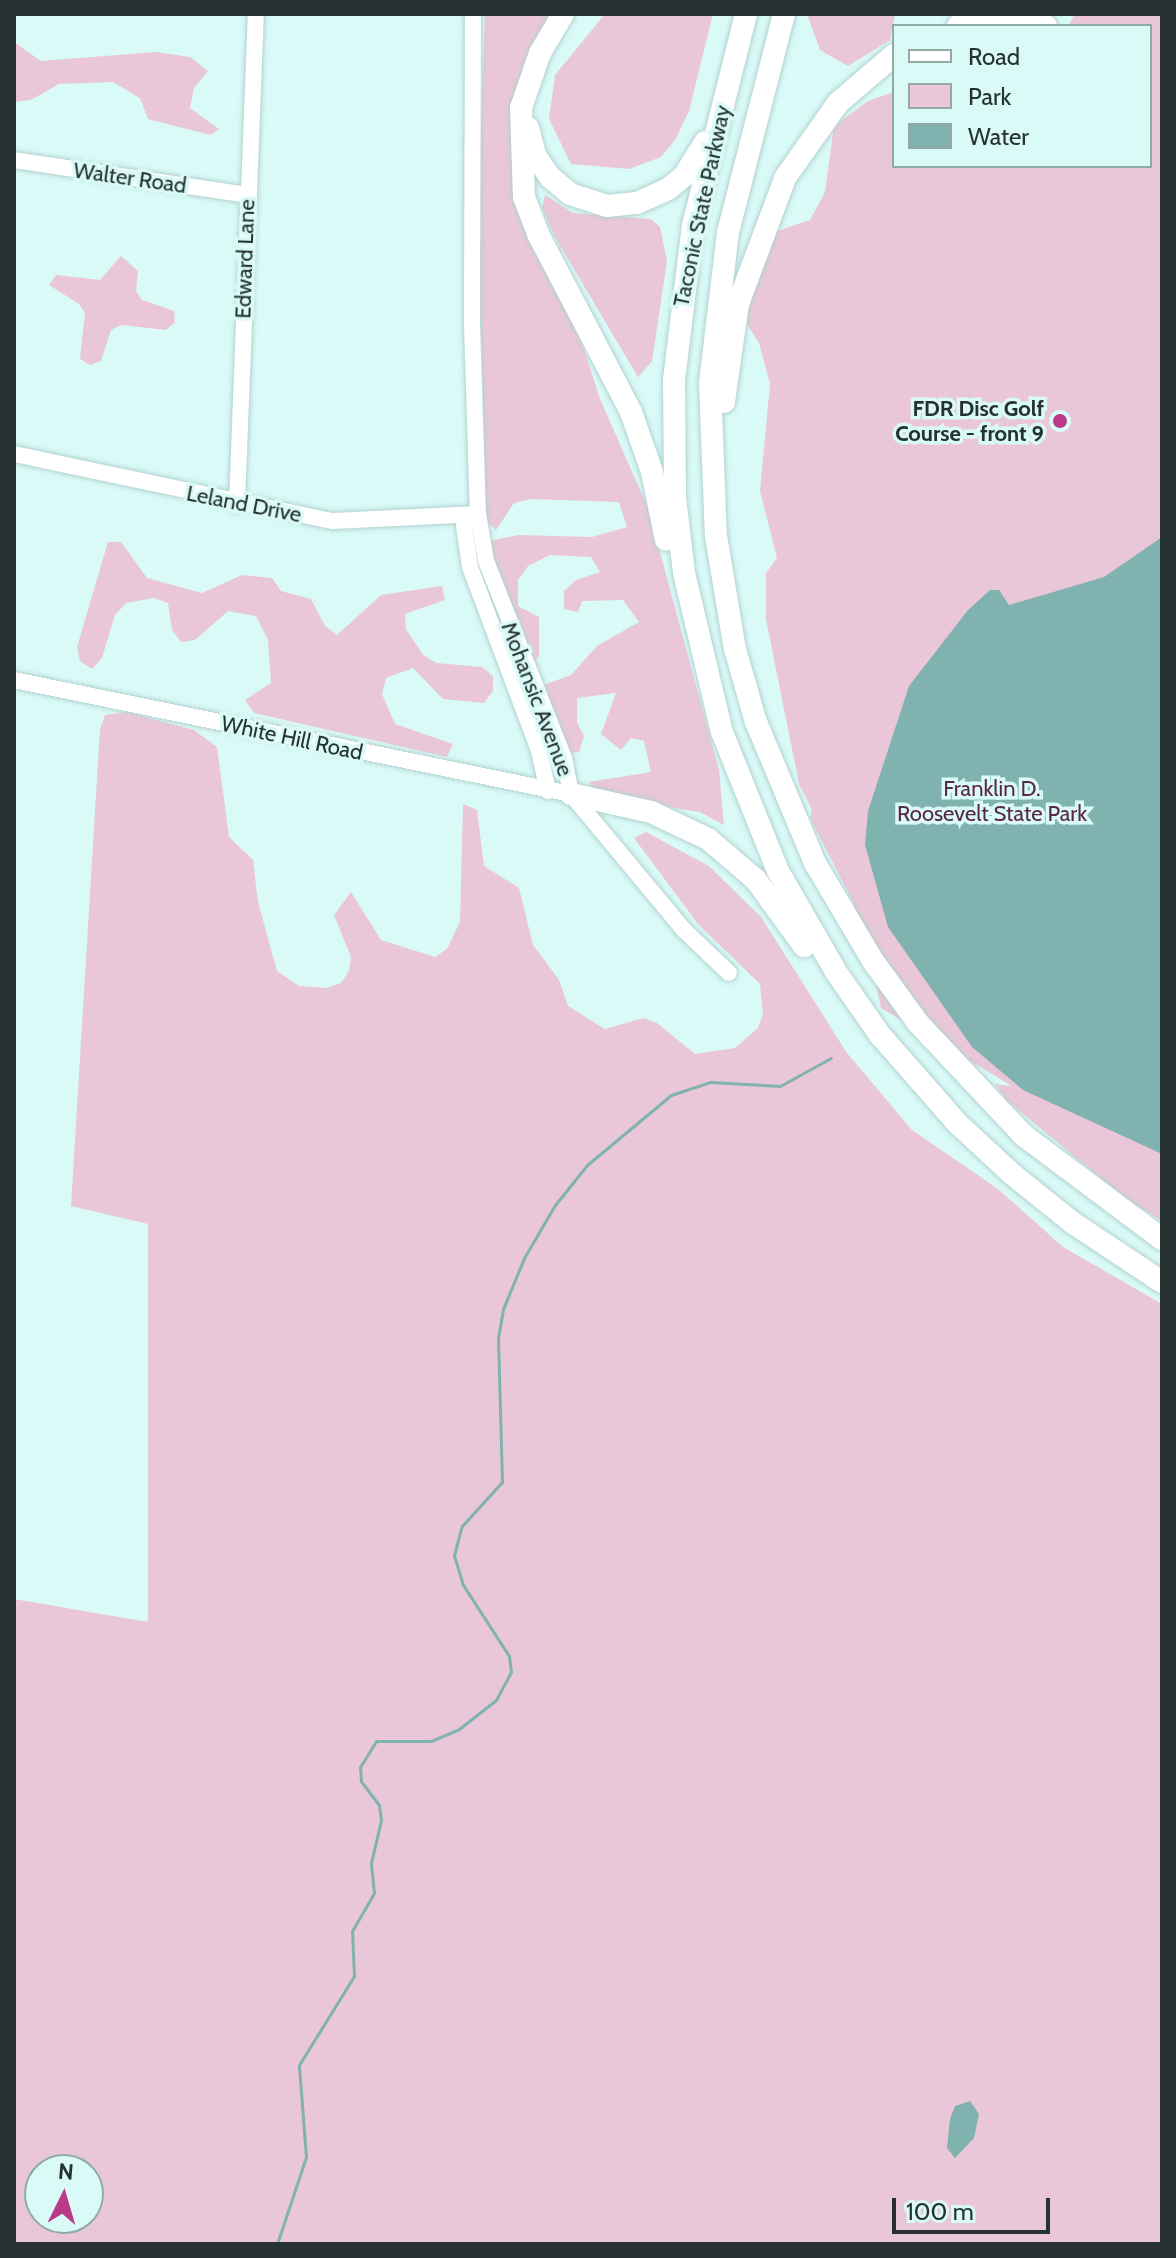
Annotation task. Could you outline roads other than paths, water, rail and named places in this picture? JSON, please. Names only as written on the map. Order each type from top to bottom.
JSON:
[{"type":"highway","points":[[563,14],[528,87],[519,148],[528,210],[634,420],[656,486],[675,591],[695,626]]},
{"type":"highway","name":"Taconic State Parkway","points":[[746,14],[686,263],[674,379],[675,497],[695,626],[722,732],[778,871],[836,972],[905,1065],[1012,1174],[1162,1282]]},
{"type":"highway","name":"Taconic State Parkway","points":[[784,14],[721,269],[711,358],[710,460],[727,611],[745,686],[783,794],[833,897],[895,993],[967,1081],[1052,1160],[1162,1239]]},
{"type":"highway","points":[[1020,14],[1042,24]]},
{"type":"highway","points":[[710,460],[722,440],[727,366],[738,304],[776,196],[825,117],[892,57]]},
{"type":"highway","points":[[528,87],[529,137],[539,163],[562,189],[597,204],[637,203],[668,189],[690,167],[718,125]]},
{"type":"highway","points":[[571,794],[662,816],[733,857],[769,897],[849,1010],[905,1065]]},
{"type":"street","name":"Edward Lane","points":[[237,504],[256,14]]},
{"type":"street","name":"Mohansic Avenue","points":[[473,14],[472,286],[478,514],[491,578],[564,758],[571,794],[684,930],[729,973]]},
{"type":"street","name":"Walter Road","points":[[14,160],[247,195]]},
{"type":"street","name":"Leland Drive","points":[[14,454],[237,504],[333,521],[478,514]]},
{"type":"street","name":"Mohansic Avenue","points":[[478,514],[464,526],[470,567],[539,751],[548,791]]},
{"type":"street","name":"White Hill Road","points":[[14,680],[571,794]]},
{"type":"water","points":[[1162,537],[1162,1154],[1023,1090],[972,1047],[888,927],[865,845],[868,811],[909,686],[968,610],[990,590],[999,590],[1009,605],[1104,577]]},
{"type":"water","points":[[970,2101],[979,2114],[974,2138],[955,2158],[947,2148],[950,2119],[955,2106]]},
{"type":"waterway","points":[[277,2244],[306,2157],[299,2065],[354,1976],[352,1931],[374,1893],[371,1863],[381,1820],[379,1805],[361,1781],[360,1767],[376,1741],[431,1741],[459,1729],[496,1700],[511,1672],[509,1656],[463,1585],[454,1555],[462,1526],[502,1482],[498,1338],[503,1309],[524,1258],[555,1205],[587,1165],[671,1095],[710,1082],[780,1086],[831,1058]]},
{"type":"place","name":"FDR Disc Golf Course - front 9","points":[[1060,421]]},
{"type":"park label","name":"Franklin D. Roosevelt State Park","points":[[992,800]]}]
